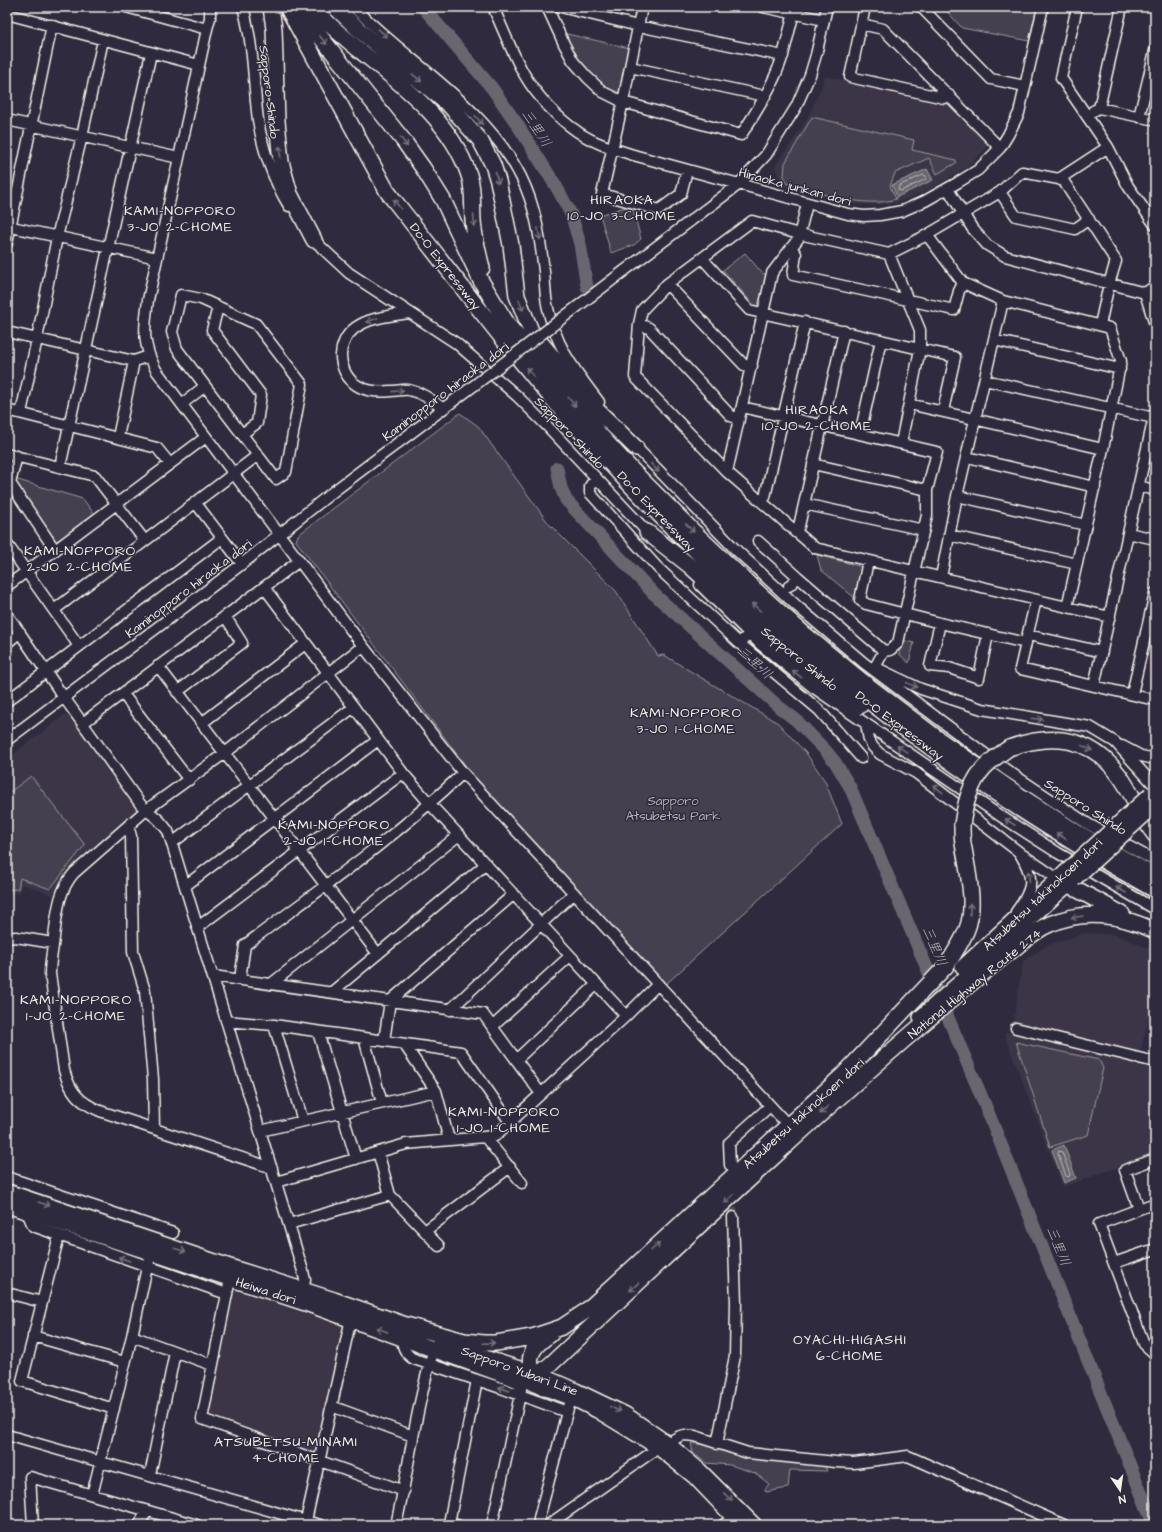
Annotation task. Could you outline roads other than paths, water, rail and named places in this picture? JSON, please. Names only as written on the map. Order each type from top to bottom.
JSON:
[{"type":"highway","points":[[271,7],[274,29],[280,162],[290,194],[314,240]]},
{"type":"highway","name":"Do-O Expressway","points":[[287,7],[390,195],[527,368],[593,445],[692,549],[786,634],[853,690],[933,750],[992,792],[1074,845],[1155,890]]},
{"type":"highway","name":"Do-O Expressway","points":[[302,7],[319,35],[403,140],[423,168],[443,200],[480,281],[508,325],[601,436],[633,471],[695,533],[802,632],[862,681],[948,746],[1078,833],[1155,876]]},
{"type":"highway","points":[[315,7],[335,30],[417,98],[437,118],[459,151],[470,176],[473,195],[473,221],[476,244],[485,278],[508,325]]},
{"type":"highway","points":[[335,7],[358,29],[450,106],[480,140],[493,165],[498,181],[511,245],[518,296],[531,332],[596,409],[636,448]]},
{"type":"highway","points":[[647,532],[690,566],[778,646],[826,683],[933,750]]},
{"type":"highway","name":"National Highway Route 274","points":[[849,1079],[908,1023],[959,946],[968,928],[970,915],[969,879],[963,847],[962,825],[965,804],[971,787],[988,763],[1009,748],[1026,742],[1055,738],[1087,747],[1101,756],[1119,775],[1139,811],[1155,835]]},
{"type":"highway","points":[[1066,879],[1137,922]]},
{"type":"highway","name":"National Highway Route 274","points":[[849,1079],[908,1023],[957,983],[1039,929],[1051,923],[1075,917],[1108,915],[1137,922],[1155,931]]},
{"type":"highway","name":"Atsubetsu takinokoen dori","points":[[406,1330],[484,1344],[513,1341],[532,1337],[562,1327],[586,1311],[788,1125],[849,1079]]},
{"type":"highway","name":"Atsubetsu takinokoen dori","points":[[532,1382],[849,1079]]},
{"type":"highway","name":"Heiwa dori","points":[[7,1192],[151,1254],[302,1296],[406,1330],[434,1349],[532,1382]]},
{"type":"highway","name":"Heiwa dori","points":[[7,1205],[230,1279],[302,1296]]},
{"type":"highway","points":[[532,1382],[529,1361],[533,1350],[538,1342],[562,1327]]},
{"type":"main road","name":"Atsubetsu takinokoen dori","points":[[957,983],[1154,794]]},
{"type":"main road","name":"Atsubetsu takinokoen dori","points":[[957,983],[998,934],[1066,879]]},
{"type":"main road","name":"Sapporo Yubari Line","points":[[406,1330],[478,1355],[532,1382],[573,1399],[663,1445],[694,1477],[732,1523]]},
{"type":"main road","name":"Sapporo Yubari Line","points":[[532,1382],[576,1390],[626,1414],[663,1445],[700,1470],[755,1525]]},
{"type":"street","points":[[126,7],[207,29]]},
{"type":"street","points":[[210,7],[210,18],[148,300],[144,340],[148,356],[156,370],[363,646],[462,773],[788,1125]]},
{"type":"street","name":"Sapporo Shindo","points":[[243,7],[248,24],[253,54],[258,119],[267,157],[278,186],[297,219],[314,240],[349,273],[456,343],[517,396],[647,532],[760,644],[814,688],[1051,849],[1155,909]]},
{"type":"street","name":"Sapporo Shindo","points":[[354,7],[470,110],[497,140],[520,176],[530,198],[540,238],[547,304],[562,351],[579,376],[636,448],[735,549],[798,607],[864,663],[1005,769],[1095,828],[1155,861]]},
{"type":"street","name":"Hiraoka junkan dori","points":[[493,7],[524,74],[542,98],[562,120],[578,132],[612,149],[807,204],[848,214],[864,216],[902,211],[925,201],[948,189],[978,170],[1000,148],[1019,112],[1043,7]]},
{"type":"street","points":[[547,7],[573,61],[603,92],[623,102],[741,135],[765,96],[775,75],[783,56],[794,13]]},
{"type":"street","points":[[561,7],[638,26],[783,56]]},
{"type":"street","points":[[642,7],[623,102],[602,194],[659,210],[681,194],[687,170]]},
{"type":"street","points":[[763,7],[776,8],[824,20]]},
{"type":"street","name":"Kaminopporo hiraoka dori","points":[[7,740],[242,564],[279,534],[738,185],[766,155],[796,107],[810,75],[827,7]]},
{"type":"street","points":[[865,7],[850,76],[944,98],[949,95]]},
{"type":"street","points":[[921,7],[991,79],[1025,86]]},
{"type":"street","points":[[1077,7],[1061,78],[1108,147],[1128,186],[1155,225]]},
{"type":"street","points":[[1099,108],[1122,7]]},
{"type":"street","points":[[7,14],[199,65]]},
{"type":"street","points":[[861,24],[883,30],[1000,148]]},
{"type":"street","points":[[7,243],[9,226],[32,125],[52,25]]},
{"type":"street","points":[[21,413],[57,237],[82,136],[103,40]]},
{"type":"street","points":[[1139,117],[1155,51]]},
{"type":"street","points":[[60,467],[151,53]]},
{"type":"street","points":[[630,67],[765,96]]},
{"type":"street","points":[[1086,115],[1099,108],[1155,120]]},
{"type":"street","points":[[7,120],[179,158]]},
{"type":"street","points":[[1059,179],[1108,147]]},
{"type":"street","points":[[1100,325],[1109,284],[1116,261],[1064,182],[1059,179],[1022,172],[1000,192],[927,235],[889,254],[799,234],[752,221],[667,284],[642,310],[639,324],[634,377],[727,472],[815,548],[1110,617]]},
{"type":"street","points":[[948,189],[972,228],[987,245],[1005,256],[1145,293],[1155,286]]},
{"type":"street","points":[[1000,192],[1016,216],[1075,229],[1089,219]]},
{"type":"street","points":[[727,472],[772,273],[798,239],[807,204]]},
{"type":"street","points":[[9,226],[157,258]]},
{"type":"street","points":[[927,235],[963,283],[1003,301],[1110,328],[1121,360],[1120,369],[1067,607]]},
{"type":"street","points":[[791,248],[796,254],[793,275],[908,301],[954,310],[963,283]]},
{"type":"street","points":[[889,254],[920,330],[920,349],[900,443]]},
{"type":"street","points":[[702,258],[749,310],[955,357],[943,411]]},
{"type":"street","points":[[667,284],[744,365],[752,366]]},
{"type":"street","points":[[1145,293],[1155,325]]},
{"type":"street","points":[[181,295],[201,300],[256,324],[302,384],[286,472],[276,479],[205,386],[177,349],[172,332],[181,295]]},
{"type":"street","points":[[941,577],[957,496],[1003,301]]},
{"type":"street","points":[[218,307],[212,330],[260,395],[257,423],[242,434]]},
{"type":"street","points":[[410,313],[380,318],[351,330],[341,350],[343,369],[349,380],[365,390],[377,393],[407,390],[424,395],[443,409]]},
{"type":"street","points":[[762,502],[765,497],[805,322]]},
{"type":"street","points":[[639,324],[649,328],[731,416],[739,419]]},
{"type":"street","points":[[7,332],[134,360],[148,356]]},
{"type":"street","points":[[795,532],[799,526],[844,332]]},
{"type":"street","points":[[860,434],[881,340]]},
{"type":"street","points":[[994,340],[1120,369]]},
{"type":"street","points":[[118,437],[134,360]]},
{"type":"street","points":[[985,380],[1112,408],[1154,415],[1094,686]]},
{"type":"street","points":[[182,404],[205,386]]},
{"type":"street","points":[[909,404],[976,418],[1103,449]]},
{"type":"street","points":[[742,407],[936,452],[927,490],[927,515],[898,643],[890,650],[884,651]]},
{"type":"street","points":[[7,410],[157,448],[170,464]]},
{"type":"street","points":[[7,586],[206,436]]},
{"type":"street","points":[[55,550],[10,483],[12,455],[95,476],[145,541]]},
{"type":"street","points":[[54,610],[258,455]]},
{"type":"street","points":[[966,457],[1094,487]]},
{"type":"street","points":[[813,464],[927,490]]},
{"type":"street","points":[[596,478],[590,486],[590,493],[658,568],[740,643],[819,710],[861,758]]},
{"type":"street","points":[[1138,486],[1155,490]]},
{"type":"street","points":[[957,496],[1086,525]]},
{"type":"street","points":[[195,502],[242,564]]},
{"type":"street","points":[[804,504],[924,530]]},
{"type":"street","points":[[1128,533],[1155,539]]},
{"type":"street","points":[[949,535],[1076,564]]},
{"type":"street","points":[[7,701],[222,538]]},
{"type":"street","points":[[758,540],[798,577],[884,651]]},
{"type":"street","points":[[7,544],[79,646]]},
{"type":"street","points":[[83,723],[299,561]]},
{"type":"street","points":[[868,561],[860,600],[866,604],[988,634],[1102,652]]},
{"type":"street","points":[[789,586],[798,577]]},
{"type":"street","points":[[264,587],[305,644],[403,773],[626,1016]]},
{"type":"street","points":[[1132,694],[1155,593]]},
{"type":"street","points":[[1036,600],[1020,669],[1155,700]]},
{"type":"street","points":[[7,614],[146,811],[155,816],[168,832],[304,1274],[302,1296]]},
{"type":"street","points":[[177,692],[242,643],[225,616]]},
{"type":"street","points":[[940,623],[930,666],[949,668],[979,678],[988,634]]},
{"type":"street","points":[[7,643],[20,632]]},
{"type":"street","points":[[740,643],[747,636]]},
{"type":"street","points":[[202,723],[305,644]]},
{"type":"street","points":[[272,1168],[90,1106],[81,1101],[72,1090],[67,1081],[64,1070],[50,974],[59,906],[62,891],[74,873],[128,826],[363,646]]},
{"type":"street","points":[[875,667],[884,651]]},
{"type":"street","points":[[864,663],[922,689],[982,709],[1090,727],[1141,756],[1155,759]]},
{"type":"street","points":[[158,666],[378,954]]},
{"type":"street","points":[[123,694],[189,780]]},
{"type":"street","points":[[172,843],[354,707]]},
{"type":"street","points":[[866,724],[869,740],[880,754],[916,773],[1019,852],[1066,879]]},
{"type":"street","points":[[185,886],[378,740]]},
{"type":"street","points":[[1115,742],[1154,794]]},
{"type":"street","points":[[198,927],[403,773]]},
{"type":"street","points":[[240,979],[245,945],[430,804],[462,773]]},
{"type":"street","points":[[128,826],[131,836],[134,952],[146,991],[153,1079],[154,1129]]},
{"type":"street","points":[[271,984],[459,834]]},
{"type":"street","points":[[998,934],[1026,899],[1030,887],[1030,874],[1027,865],[1019,852]]},
{"type":"street","points":[[332,992],[486,864]]},
{"type":"street","points":[[450,1010],[574,893]]},
{"type":"street","points":[[384,1041],[390,1001],[514,894]]},
{"type":"street","points":[[7,938],[16,937],[54,943]]},
{"type":"street","points":[[492,1027],[570,956]]},
{"type":"street","points":[[213,976],[483,1014],[541,1094]]},
{"type":"street","points":[[516,1060],[597,984]]},
{"type":"street","points":[[276,1182],[406,1144],[495,1136],[626,1016],[658,984]]},
{"type":"street","points":[[226,1021],[274,1025],[461,1052],[510,1122]]},
{"type":"street","points":[[274,1025],[303,1121]]},
{"type":"street","points":[[1016,1028],[1155,1062]]},
{"type":"street","points":[[318,1032],[356,1158]]},
{"type":"street","points":[[364,1038],[382,1103]]},
{"type":"street","points":[[404,1044],[436,1091],[449,1140]]},
{"type":"street","points":[[260,1131],[436,1091]]},
{"type":"street","points":[[730,1165],[729,1143],[770,1106]]},
{"type":"street","points":[[485,1137],[522,1183]]},
{"type":"street","points":[[378,1152],[390,1195],[439,1246]]},
{"type":"street","points":[[1139,1209],[1125,1170],[1155,1159]]},
{"type":"street","points":[[425,1232],[510,1167]]},
{"type":"street","points":[[7,1177],[173,1233]]},
{"type":"street","points":[[289,1224],[390,1195]]},
{"type":"street","points":[[1155,1203],[1099,1224],[1144,1344],[1155,1354]]},
{"type":"street","points":[[27,1212],[33,1226],[59,1236],[151,1254],[227,1294]]},
{"type":"street","points":[[717,1444],[735,1356],[736,1303],[733,1217]]},
{"type":"street","points":[[59,1236],[22,1381],[114,1408]]},
{"type":"street","points":[[1114,1263],[1154,1253]]},
{"type":"street","points":[[92,1495],[151,1254]]},
{"type":"street","points":[[230,1279],[202,1419],[404,1491]]},
{"type":"street","points":[[7,1293],[42,1302]]},
{"type":"street","points":[[306,1523],[352,1313]]},
{"type":"street","points":[[406,1330],[403,1347],[409,1357],[477,1380],[532,1382],[567,1412]]},
{"type":"street","points":[[33,1336],[125,1362]]},
{"type":"street","points":[[132,1336],[212,1365]]},
{"type":"street","points":[[396,1525],[404,1491],[413,1436],[434,1349]]},
{"type":"street","points":[[150,1475],[175,1352]]},
{"type":"street","points":[[457,1525],[448,1524],[477,1380]]},
{"type":"street","points":[[492,1525],[532,1382]]},
{"type":"street","points":[[539,1525],[539,1518],[567,1412],[573,1399]]},
{"type":"street","points":[[331,1406],[413,1436]]},
{"type":"street","points":[[7,1435],[150,1475],[306,1523],[320,1525]]},
{"type":"street","points":[[552,1524],[663,1445],[685,1435],[695,1436],[748,1453],[836,1462],[854,1463],[908,1456],[1064,1525]]},
{"type":"street","points":[[35,1524],[30,1477],[194,1525]]},
{"type":"street","points":[[139,1525],[147,1511]]},
{"type":"water","points":[[927,169],[933,180],[897,197],[892,185]]},
{"type":"water","points":[[1064,1145],[1076,1178],[1064,1183],[1052,1150]]},
{"type":"waterway","name":"三里川","points":[[423,7],[492,88],[517,124],[556,186],[571,214],[580,244],[587,287]]},
{"type":"waterway","name":"三里川","points":[[557,468],[561,488],[566,500],[654,594],[779,707],[796,720],[835,762],[850,787],[986,1107],[1154,1525]]},
{"type":"tunnel","points":[[731,1193],[733,1217]]},
{"type":"district","name":"HIRAOKA 10-JO 3-CHOME","points":[[622,208]]},
{"type":"district","name":"KAMI-NOPPORO 3-JO 2-CHOME","points":[[180,218]]},
{"type":"district","name":"HIRAOKA 10-JO 2-CHOME","points":[[817,418]]},
{"type":"district","name":"KAMI-NOPPORO 2-JO 2-CHOME","points":[[80,558]]},
{"type":"district","name":"KAMI-NOPPORO 3-JO 1-CHOME","points":[[686,720]]},
{"type":"district","name":"KAMI-NOPPORO 2-JO 1-CHOME","points":[[334,832]]},
{"type":"district","name":"KAMI-NOPPORO 1-JO 2-CHOME","points":[[76,1008]]},
{"type":"district","name":"KAMI-NOPPORO 1-JO 1-CHOME","points":[[504,1120]]},
{"type":"district","name":"OYACHI-HIGASHI 6-CHOME","points":[[850,1348]]},
{"type":"district","name":"ATSUBETSU-MINAMI 4-CHOME","points":[[286,1450]]},
{"type":"park label","name":"Sapporo Atsubetsu Park","points":[[673,808]]}]
